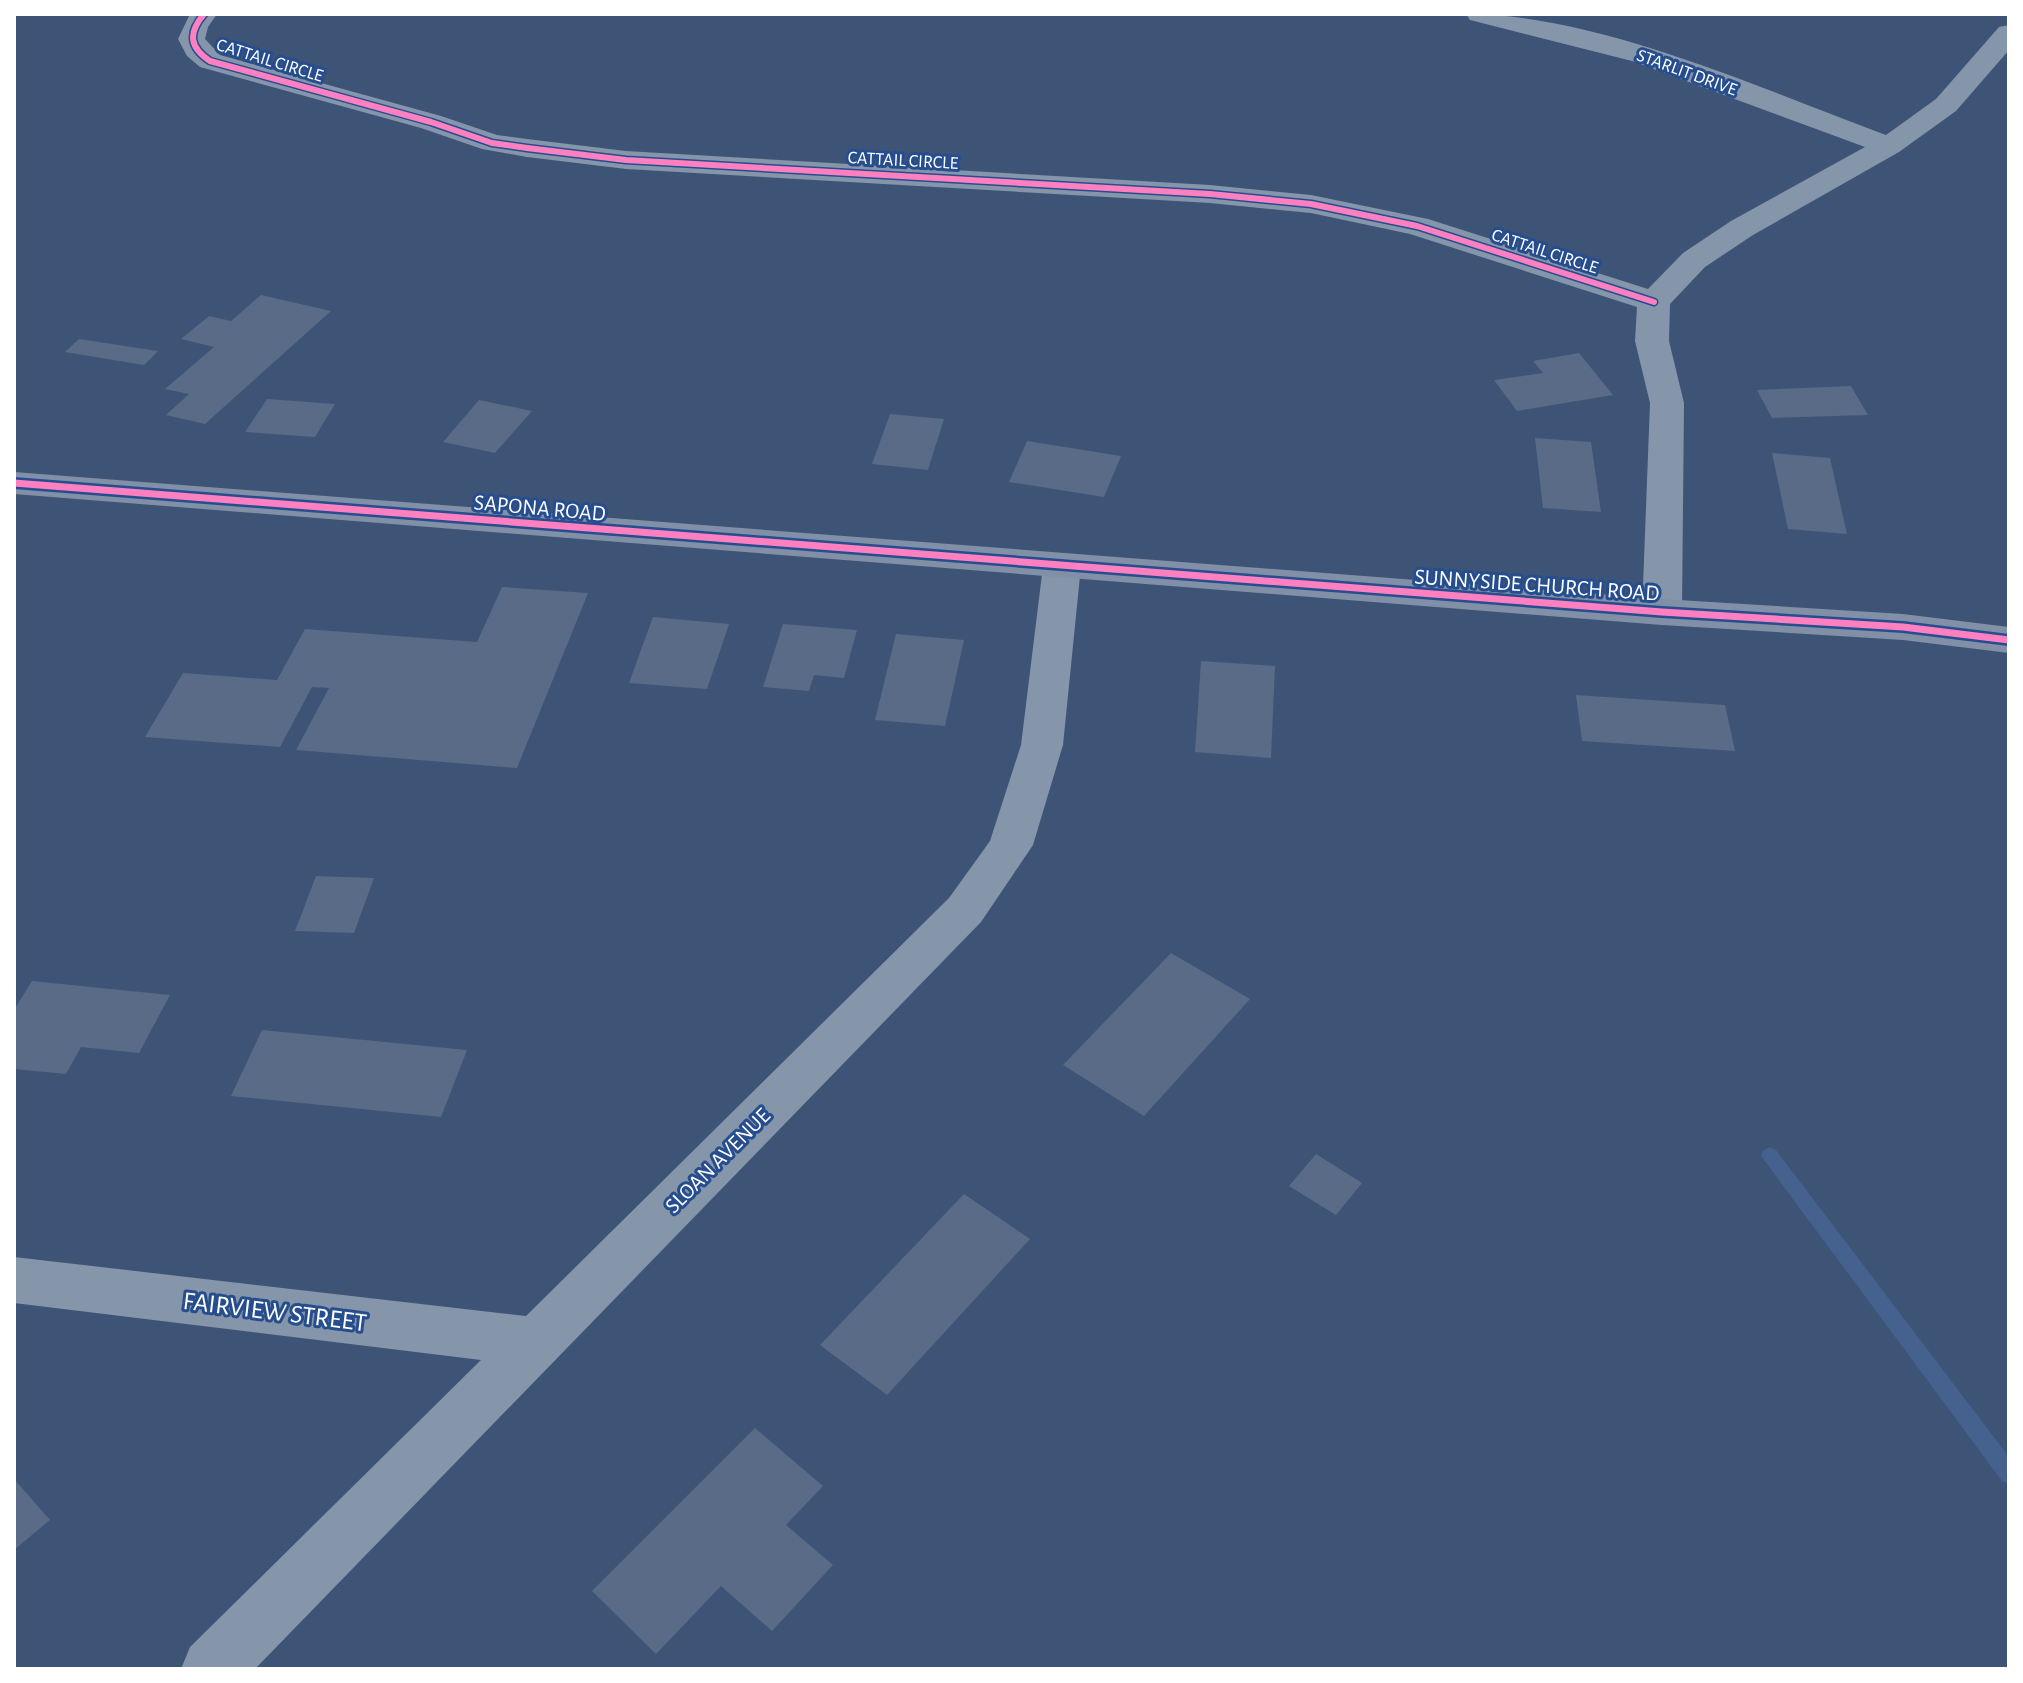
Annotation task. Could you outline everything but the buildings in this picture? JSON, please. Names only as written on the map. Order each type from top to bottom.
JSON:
[{"type":"street","name":"CATTAIL CIRCLE","points":[[204,14],[192,28],[190,40],[196,52],[210,61],[431,122],[492,143],[626,160],[1210,194],[1311,204],[1417,226],[1654,302]]},
{"type":"street","name":"STARLIT DRIVE","points":[[1479,14],[1642,55],[1889,146]]},
{"type":"street","points":[[1662,612],[1667,403],[1652,341],[1654,302],[1694,260],[1742,228],[1889,146],[1946,105],[2009,33]]},
{"type":"street","name":"SAPONA ROAD","points":[[14,483],[1062,566]]},
{"type":"street","name":"SUNNYSIDE CHURCH ROAD","points":[[1062,566],[1662,612],[1903,627],[2009,640]]},
{"type":"street","name":"SLOAN AVENUE","points":[[212,1669],[965,910],[1011,845],[1042,745],[1062,566]]},
{"type":"street","name":"FAIRVIEW STREET","points":[[14,1280],[537,1342]]},
{"type":"waterway","points":[[1770,1155],[2009,1474]]},
{"type":"cycle path","points":[[204,14],[194,27],[192,39],[197,50],[210,61],[431,122],[492,143],[626,160],[1210,194],[1311,204],[1417,226],[1654,302]]},
{"type":"cycle path","points":[[14,483],[1662,612],[1903,627],[2009,640]]}]
